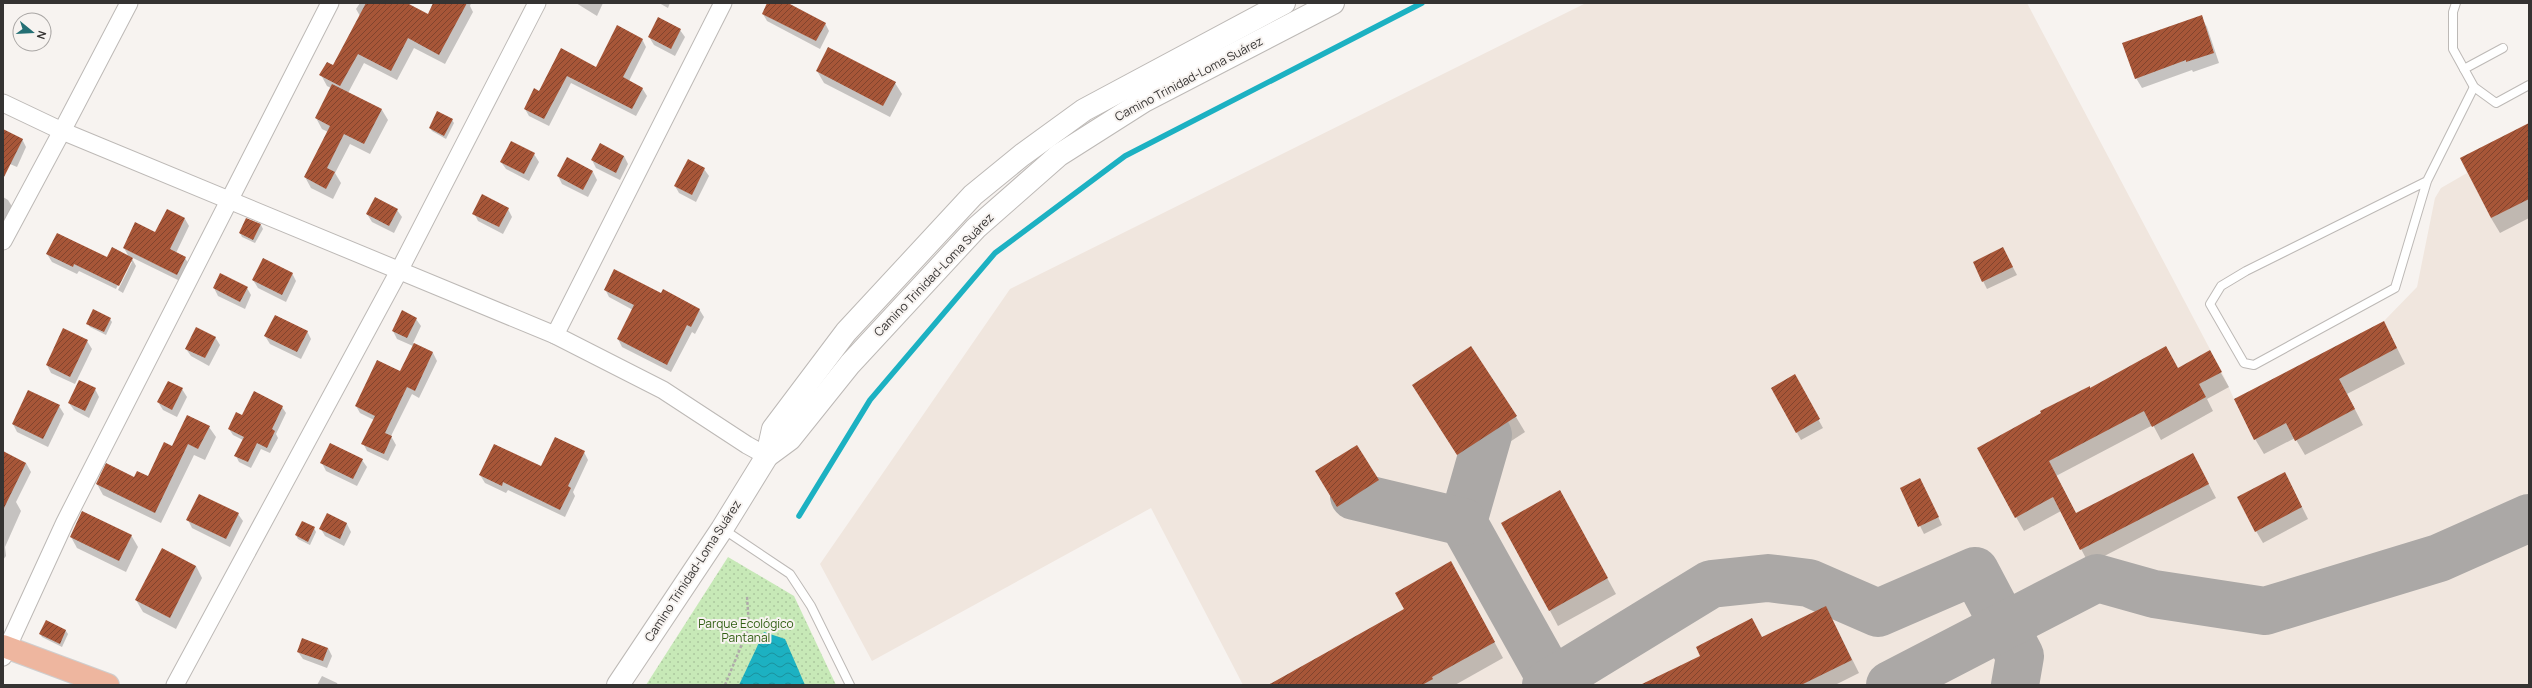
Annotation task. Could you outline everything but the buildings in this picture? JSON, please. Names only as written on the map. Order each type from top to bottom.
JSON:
[{"type":"main road","points":[[4,650],[108,685]]},
{"type":"street","points":[[3,241],[130,3]]},
{"type":"street","points":[[4,650],[66,522],[330,3]]},
{"type":"street","points":[[175,685],[399,272],[537,3]]},
{"type":"street","points":[[555,335],[723,3]]},
{"type":"street","name":"Camino Trinidad-Loma Suárez","points":[[618,685],[722,529],[767,456],[773,429],[846,332],[974,194],[1022,155],[1084,110],[1284,3]]},
{"type":"street","name":"Camino Trinidad-Loma Suárez","points":[[767,456],[790,440],[850,364],[976,228],[1059,156],[1144,101],[1333,3]]},
{"type":"street","points":[[3,103],[62,131],[399,272],[555,335],[663,390],[747,446],[767,456]]},
{"type":"lane","points":[[2456,3],[2453,12],[2453,49],[2474,88],[2496,103],[2529,85]]},
{"type":"lane","points":[[2464,69],[2503,48]]},
{"type":"lane","points":[[2427,181],[2246,271],[2221,286],[2210,304],[2244,363],[2254,365],[2395,288],[2427,181],[2474,88]]},
{"type":"lane","points":[[722,529],[790,574],[811,606],[850,685]]},
{"type":"path","points":[[725,685],[749,627],[747,596]]},
{"type":"shaded area","points":[[1586,3],[2027,3],[2222,372],[2234,399],[2384,321],[2417,287],[2435,198],[2441,188],[2467,173],[2460,158],[2529,123],[2529,685],[1243,685],[1151,508],[872,661],[820,564],[1010,289]]},
{"type":"green space","name":"Parque Ecológico Pantanal","points":[[728,557],[794,596],[836,685],[646,685]]},
{"type":"water","points":[[764,632],[785,639],[805,685],[739,685]]},
{"type":"waterway","points":[[799,516],[870,400],[995,253],[1125,156],[1422,3]]},
{"type":"taxiway","points":[[1488,435],[1463,522],[1552,681]]},
{"type":"taxiway","points":[[1354,496],[1463,522]]},
{"type":"taxiway","points":[[1890,685],[2097,578],[2154,594],[2265,611],[2439,558],[2529,518]]},
{"type":"taxiway","points":[[1546,685],[1711,584],[1768,578],[1809,583],[1878,613],[1975,571],[2020,656],[2015,685]]}]
